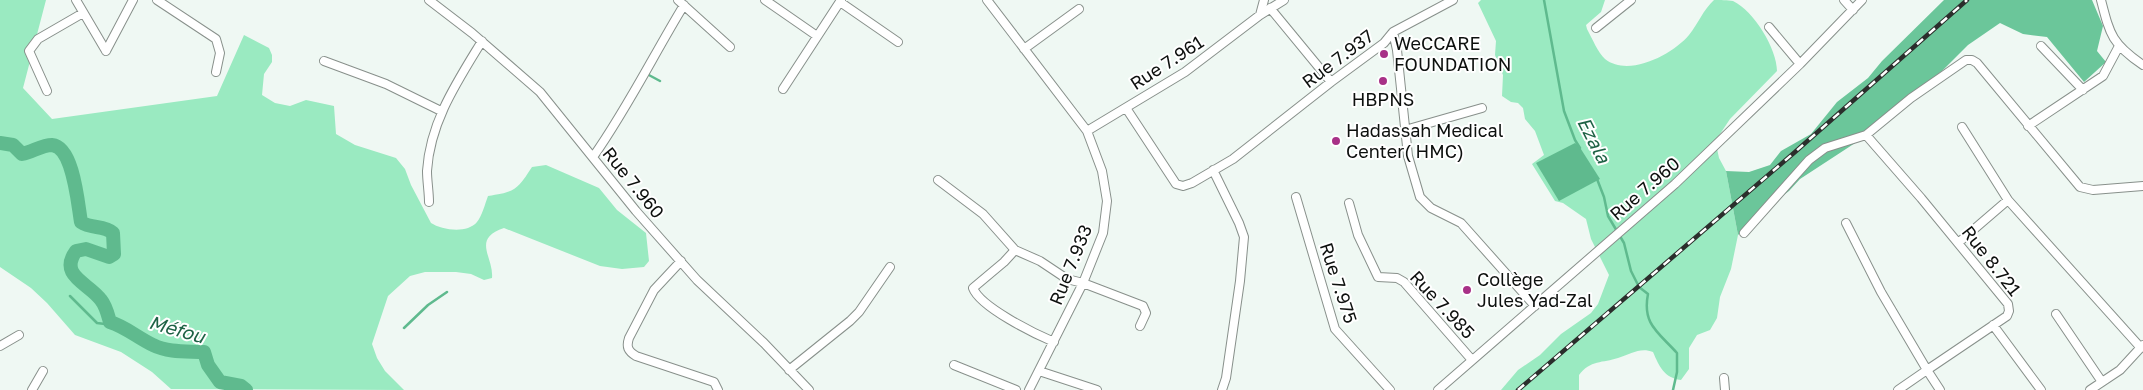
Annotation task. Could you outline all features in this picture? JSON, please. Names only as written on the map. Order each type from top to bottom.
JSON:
[{"type":"street","points":[[76,0],[106,51],[133,0]]},
{"type":"street","points":[[157,0],[216,39],[220,53],[216,72]]},
{"type":"street","name":"Rue 7.960","points":[[430,0],[482,41],[540,92],[636,211],[698,280],[764,342],[810,390]]},
{"type":"street","points":[[765,0],[817,36]]},
{"type":"street","name":"Rue 7.933","points":[[987,0],[1087,131],[1102,171],[1107,201],[1103,233],[1083,282],[1029,390]]},
{"type":"street","points":[[1260,15],[1264,0]]},
{"type":"street","name":"Rue 7.961","points":[[1087,131],[1185,72],[1260,15],[1284,0]]},
{"type":"street","points":[[1393,32],[1453,0]]},
{"type":"street","points":[[1596,28],[1631,0]]},
{"type":"street","points":[[1844,0],[1853,10]]},
{"type":"street","name":"Rue 7.960","points":[[1438,390],[1675,184],[1800,64],[1862,0]]},
{"type":"street","points":[[2101,0],[2112,36],[2119,46],[2143,65]]},
{"type":"street","points":[[783,89],[840,1],[898,42]]},
{"type":"street","points":[[593,157],[613,129],[681,3],[730,47]]},
{"type":"street","points":[[1270,8],[1331,82]]},
{"type":"street","points":[[1024,49],[1079,9]]},
{"type":"street","points":[[47,91],[29,51],[38,39],[83,13]]},
{"type":"street","points":[[1769,27],[1800,64]]},
{"type":"street","name":"Rue 7.937","points":[[1126,108],[1176,184],[1183,186],[1192,183],[1233,159],[1331,82],[1384,44],[1393,32]]},
{"type":"street","name":"Rue 7.937","points":[[1393,32],[1397,50],[1408,156],[1420,197],[1431,208],[1460,223],[1535,306]]},
{"type":"street","points":[[429,202],[427,172],[430,152],[441,112],[482,41]]},
{"type":"street","points":[[2041,46],[2083,90]]},
{"type":"street","points":[[2028,126],[2103,76],[2119,46]]},
{"type":"street","points":[[1744,233],[1809,160],[1825,148],[1866,135],[1911,98],[1966,60],[1972,60],[1976,63],[2080,187],[2093,190],[2143,186]]},
{"type":"street","points":[[324,61],[386,84],[441,112]]},
{"type":"street","points":[[1405,130],[1482,108]]},
{"type":"street","points":[[1962,127],[2008,200],[2142,347],[2120,370],[2090,390]]},
{"type":"street","name":"Rue 8.721","points":[[1866,135],[2008,304],[2009,311],[2007,316],[1898,390]]},
{"type":"street","points":[[1213,170],[1244,237],[1240,281],[1226,378],[1222,390]]},
{"type":"street","points":[[938,180],[983,214],[1015,250],[1040,261],[1063,277],[1083,282],[1143,306],[1146,313],[1140,326]]},
{"type":"street","name":"Rue 7.975","points":[[1296,197],[1334,329],[1390,390]]},
{"type":"street","points":[[1958,243],[2008,200]]},
{"type":"street","name":"Rue 7.985","points":[[1349,202],[1358,235],[1378,277],[1397,278],[1404,282],[1472,360]]},
{"type":"street","points":[[1846,223],[1881,292],[1940,390]]},
{"type":"street","points":[[1015,250],[1004,262],[973,288],[975,293],[981,300],[1008,319],[1054,342]]},
{"type":"street","points":[[681,261],[654,290],[627,345],[630,352],[636,356],[714,382],[718,390]]},
{"type":"street","points":[[789,370],[859,312],[890,267]]},
{"type":"street","points":[[2056,314],[2102,382]]},
{"type":"street","points":[[1993,325],[2041,390]]},
{"type":"street","points":[[0,346],[19,335]]},
{"type":"street","points":[[954,365],[1016,390]]},
{"type":"street","points":[[32,390],[42,371]]},
{"type":"street","points":[[1039,371],[1097,390]]},
{"type":"street","points":[[1724,378],[1724,390]]},
{"type":"shaded area","points":[[0,0],[46,0],[23,88],[52,119],[217,96],[244,35],[269,48],[272,55],[272,62],[264,74],[262,95],[275,103],[290,106],[306,100],[334,106],[336,134],[355,145],[396,158],[405,169],[411,185],[431,223],[454,230],[473,226],[480,217],[488,196],[514,189],[523,181],[532,167],[546,165],[599,188],[617,210],[646,233],[649,261],[644,267],[622,269],[600,266],[504,228],[494,232],[486,243],[492,278],[484,280],[471,274],[456,272],[425,272],[410,276],[388,296],[372,344],[377,358],[385,371],[404,390],[171,389],[152,372],[121,352],[75,335],[31,288],[0,267]]},
{"type":"shaded area","points":[[1481,0],[1605,0],[1601,12],[1586,25],[1587,29],[1605,59],[1615,64],[1626,66],[1638,65],[1662,56],[1682,42],[1714,0],[1733,1],[1741,6],[1756,22],[1769,42],[1777,71],[1730,119],[1718,137],[1716,144],[1719,158],[1726,171],[1738,235],[1731,269],[1720,297],[1717,318],[1710,330],[1697,335],[1689,348],[1689,369],[1681,380],[1666,374],[1653,352],[1644,350],[1592,364],[1579,375],[1579,390],[1501,390],[1518,370],[1540,355],[1561,334],[1591,313],[1598,304],[1609,275],[1591,239],[1586,219],[1563,203],[1555,201],[1532,164],[1544,155],[1535,131],[1525,119],[1523,108],[1518,103],[1511,102],[1502,96],[1503,75],[1495,55],[1496,41],[1478,3]]},
{"type":"shaded area","points":[[1944,0],[2092,0],[2103,26],[2097,51],[2106,62],[2084,82],[2047,37],[2023,34],[2000,23],[1968,45],[1942,71],[1891,110],[1872,132],[1800,179],[1789,191],[1765,209],[1738,235],[1726,171],[1749,172],[1770,165],[1781,151],[1811,134],[1837,102],[1868,78],[1882,61]]},
{"type":"shaded area","points":[[1575,143],[1579,146],[1600,179],[1559,201],[1536,163]]},
{"type":"waterway","name":"Ezala","points":[[1544,0],[1564,111],[1580,148]]},
{"type":"waterway","points":[[647,74],[660,81]]},
{"type":"waterway","name":"Méfou","points":[[0,143],[13,145],[22,154],[48,145],[59,148],[65,156],[74,178],[81,222],[89,226],[106,229],[113,233],[114,254],[109,257],[86,249],[76,251],[71,260],[73,273],[103,302],[110,322],[159,348],[204,352],[208,365],[220,382],[241,386],[246,390]]},
{"type":"waterway","name":"Ezala","points":[[1597,179],[1604,197],[1608,216],[1624,243],[1631,271],[1639,287],[1648,294],[1647,313],[1653,327],[1677,353],[1677,372],[1673,390]]},
{"type":"waterway","points":[[404,328],[428,305],[447,292]]},
{"type":"waterway","points":[[70,296],[97,323],[105,324]]},
{"type":"railway","points":[[1518,390],[1795,152],[1967,0]]},
{"type":"place","name":"WeCCARE FOUNDATION","points":[[1384,54]]},
{"type":"place","name":"HBPNS","points":[[1383,81]]},
{"type":"place","name":"Hadassah Medical Center( HMC)","points":[[1336,141]]},
{"type":"place","name":"Collège Jules Yad-Zal","points":[[1467,290]]}]
